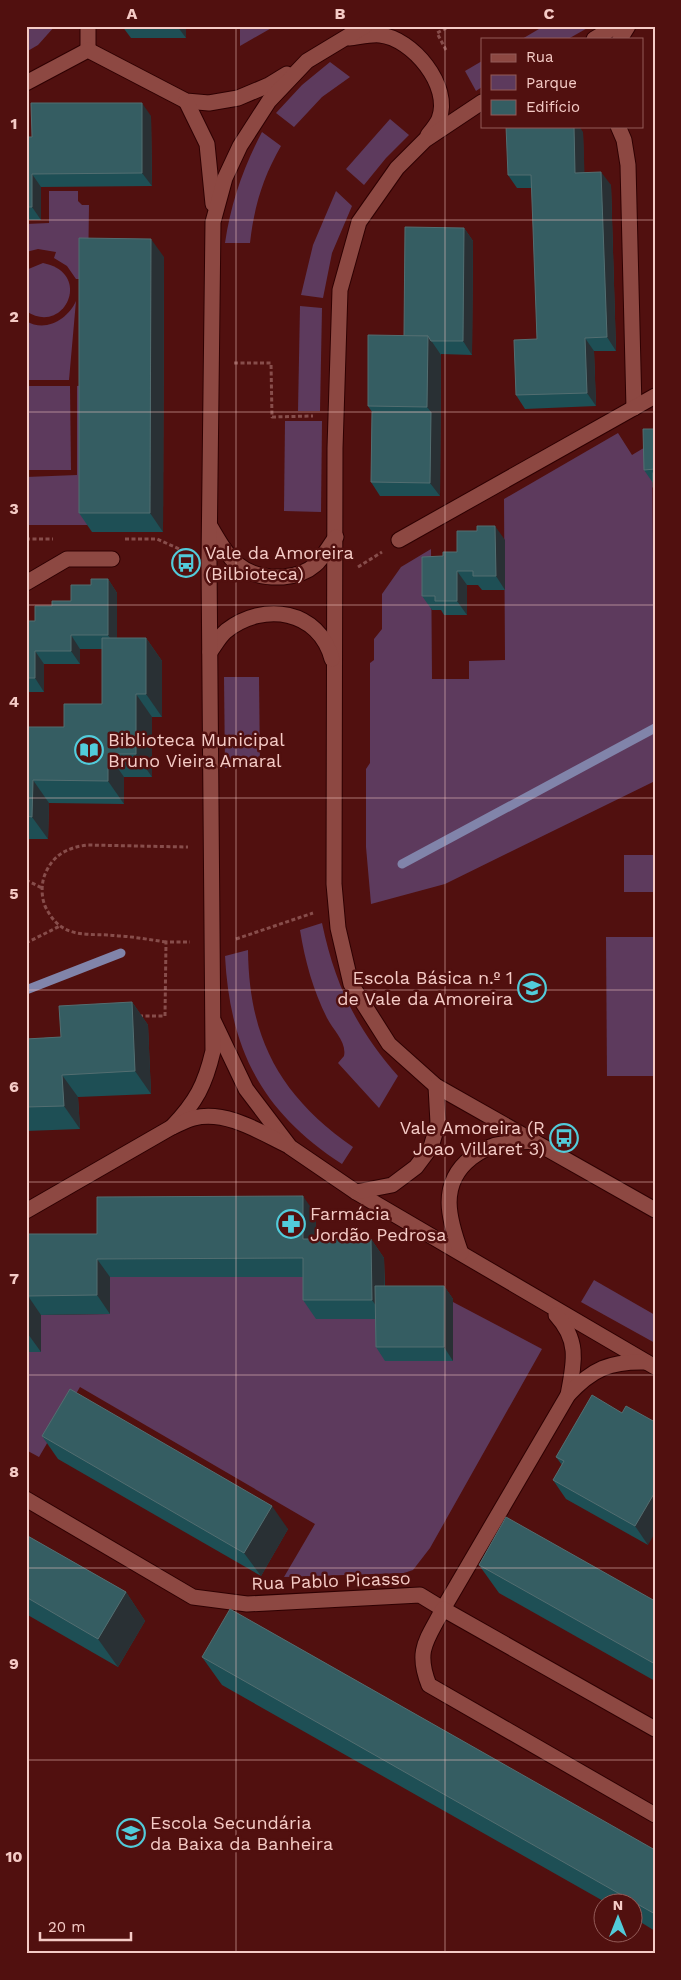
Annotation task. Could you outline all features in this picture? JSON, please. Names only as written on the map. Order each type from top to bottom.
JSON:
[{"type":"street","points":[[88,26],[88,50]]},
{"type":"street","points":[[88,50],[186,101],[208,103],[238,98],[269,85],[365,26]]},
{"type":"street","points":[[596,38],[616,26]]},
{"type":"street","points":[[621,38],[628,26]]},
{"type":"street","points":[[344,38],[381,35],[406,45],[429,68],[440,94],[440,118],[425,140],[397,168],[359,222],[340,290],[336,416],[334,884],[338,928],[351,984],[389,1044],[436,1086],[655,1210]]},
{"type":"street","points":[[26,83],[88,50]]},
{"type":"street","points":[[213,222],[224,178],[240,146],[269,101],[307,61]]},
{"type":"street","points":[[172,1127],[192,1106],[206,1080],[212,1051],[209,524],[213,222],[211,166],[207,144],[186,101]]},
{"type":"street","points":[[425,140],[481,103]]},
{"type":"street","points":[[619,128],[624,140],[628,166],[634,408]]},
{"type":"street","points":[[399,540],[655,396]]},
{"type":"street","points":[[209,524],[221,545],[237,566],[249,574],[268,578],[295,576],[314,566],[336,537]]},
{"type":"street","points":[[26,583],[67,558],[112,559]]},
{"type":"street","points":[[210,652],[224,632],[238,622],[258,615],[295,616],[318,631],[329,648],[336,673]]},
{"type":"street","points":[[212,1018],[246,1089],[290,1147]]},
{"type":"street","points":[[356,1192],[392,1185],[421,1161],[431,1147],[438,1123],[436,1086]]},
{"type":"street","points":[[26,1210],[172,1127],[195,1118],[218,1118],[242,1123],[290,1147],[356,1192],[650,1364]]},
{"type":"street","points":[[461,1254],[452,1229],[448,1204],[452,1183],[460,1167],[477,1154],[500,1144],[533,1141]]},
{"type":"street","points":[[546,1304],[568,1327],[572,1340],[574,1360],[568,1395]]},
{"type":"street","points":[[650,1364],[625,1361],[612,1364],[582,1380],[568,1395],[443,1609],[422,1649],[422,1668],[429,1685],[655,1816]]},
{"type":"street","name":"Rua Pablo Picasso","points":[[26,1499],[193,1597],[247,1604],[420,1595],[655,1729]]},
{"type":"path","points":[[211,364],[271,363],[272,417],[336,416]]},
{"type":"path","points":[[26,539],[59,539]]},
{"type":"path","points":[[143,539],[157,539],[209,562]]},
{"type":"path","points":[[336,582],[399,540]]},
{"type":"path","points":[[166,942],[119,935],[73,933],[60,926],[50,915],[44,902],[42,888],[45,874],[52,862],[62,853],[88,844],[192,847]]},
{"type":"path","points":[[26,880],[42,888]]},
{"type":"path","points":[[26,944],[60,926]]},
{"type":"path","points":[[134,1016],[165,1016]]},
{"type":"green space","points":[[26,26],[55,26],[38,45],[26,52]]},
{"type":"green space","points":[[240,26],[275,26],[240,46]]},
{"type":"green space","points":[[544,26],[591,26],[570,38],[524,38]]},
{"type":"green space","points":[[330,62],[350,77],[322,97],[294,127],[276,113],[302,85]]},
{"type":"green space","points":[[481,62],[481,88],[476,91],[465,71]]},
{"type":"green space","points":[[390,119],[409,135],[386,158],[364,185],[346,169]]},
{"type":"green space","points":[[262,132],[281,146],[269,169],[260,193],[250,243],[225,243],[239,186]]},
{"type":"green space","points":[[49,191],[78,191],[78,201],[82,205],[89,205],[88,279],[76,279],[67,266],[54,258],[56,252],[38,249],[26,252],[26,224],[49,223]]},
{"type":"green space","points":[[336,191],[352,206],[332,253],[323,298],[301,295],[313,245]]},
{"type":"green space","points":[[43,263],[58,269],[67,278],[70,289],[68,300],[62,310],[52,316],[40,317],[26,311],[26,270]]},
{"type":"green space","points":[[76,301],[69,380],[26,380],[26,321],[41,325],[56,322],[68,313]]},
{"type":"green space","points":[[300,306],[322,308],[320,411],[298,411]]},
{"type":"green space","points":[[86,385],[89,525],[26,525],[26,477],[77,475],[77,386]]},
{"type":"green space","points":[[26,386],[70,386],[71,470],[26,470]]},
{"type":"green space","points":[[285,421],[322,421],[321,512],[284,511]]},
{"type":"green space","points":[[618,433],[632,455],[652,443],[655,781],[445,884],[371,904],[366,847],[366,769],[370,763],[370,663],[374,660],[374,639],[382,629],[382,594],[401,567],[431,549],[432,679],[469,679],[469,661],[505,660],[504,499]]},
{"type":"green space","points":[[224,677],[259,677],[260,768],[225,768]]},
{"type":"green space","points":[[624,855],[655,855],[655,892],[624,892]]},
{"type":"green space","points":[[322,923],[333,966],[349,1005],[370,1041],[398,1076],[379,1108],[338,1063],[344,1056],[343,1046],[327,1018],[310,975],[300,930]]},
{"type":"green space","points":[[606,937],[655,937],[655,1076],[607,1076]]},
{"type":"green space","points":[[248,950],[250,982],[262,1038],[288,1086],[328,1128],[353,1147],[342,1164],[314,1144],[291,1123],[271,1100],[255,1076],[243,1049],[234,1021],[228,990],[225,956]]},
{"type":"green space","points":[[110,1277],[316,1277],[453,1360],[453,1302],[542,1349],[430,1548],[413,1570],[404,1573],[284,1577],[315,1524],[80,1387],[39,1457],[26,1450],[26,1352],[41,1352],[41,1315],[110,1314]]},
{"type":"green space","points":[[594,1280],[655,1315],[655,1343],[581,1302]]},
{"type":"building","points":[[31,103],[142,103],[142,173],[32,174],[32,207],[26,207],[26,137],[32,137]]},
{"type":"building","points":[[506,128],[574,128],[575,173],[601,172],[607,337],[585,338],[587,393],[516,395],[514,340],[537,339],[533,228],[531,175],[508,175]]},
{"type":"building","points":[[405,227],[464,228],[463,341],[431,341],[428,336],[404,336]]},
{"type":"building","points":[[79,238],[151,239],[150,513],[79,513]]},
{"type":"building","points":[[368,335],[428,336],[427,407],[368,406]]},
{"type":"building","points":[[372,412],[431,412],[430,483],[371,482]]},
{"type":"building","points":[[643,429],[655,429],[655,469],[644,470]]},
{"type":"building","points":[[653,473],[655,473],[655,487],[653,487]]},
{"type":"building","points":[[477,526],[495,526],[496,576],[473,576],[473,571],[457,571],[457,601],[435,601],[435,596],[422,596],[422,557],[443,556],[443,552],[457,552],[457,531],[477,531]]},
{"type":"building","points":[[91,579],[108,579],[108,635],[71,635],[71,651],[35,651],[35,678],[26,678],[26,621],[35,621],[35,606],[52,606],[52,601],[71,601],[71,585],[91,585]]},
{"type":"building","points":[[102,638],[146,638],[146,694],[136,694],[136,754],[108,754],[108,781],[33,780],[32,817],[26,816],[26,727],[64,727],[64,704],[102,704]]},
{"type":"building","points":[[132,1002],[135,1071],[62,1075],[64,1106],[26,1107],[26,1039],[61,1037],[59,1006]]},
{"type":"building","points":[[303,1196],[303,1239],[371,1239],[372,1300],[303,1300],[303,1258],[97,1259],[97,1295],[28,1296],[28,1334],[26,1334],[28,1234],[97,1234],[97,1197]]},
{"type":"building","points":[[375,1286],[444,1286],[444,1347],[376,1347]]},
{"type":"building","points":[[70,1389],[272,1506],[244,1553],[42,1436]]},
{"type":"building","points":[[592,1395],[622,1413],[626,1406],[655,1422],[655,1492],[635,1526],[553,1480],[564,1461],[556,1457]]},
{"type":"building","points":[[506,1517],[655,1601],[655,1664],[479,1565]]},
{"type":"building","points":[[26,1535],[126,1592],[98,1639],[26,1597]]},
{"type":"building","points":[[230,1609],[655,1850],[655,1914],[644,1908],[644,1892],[616,1892],[202,1657]]},
{"type":"waterway","points":[[402,864],[655,728]]},
{"type":"waterway","points":[[26,990],[121,953]]},
{"type":"place","name":"Vale da Amoreira (Bilbioteca)","points":[[186,563]]},
{"type":"place","name":"Biblioteca Municipal Bruno Vieira Amaral","points":[[89,750]]},
{"type":"place","name":"Escola Básica n.º 1 de Vale da Amoreira","points":[[532,988]]},
{"type":"place","name":"Vale Amoreira (R Joao Villaret 3)","points":[[564,1138]]},
{"type":"place","name":"Farmácia Jordão Pedrosa","points":[[291,1224]]},
{"type":"place","name":"Escola Secundária da Baixa da Banheira","points":[[131,1833]]}]
